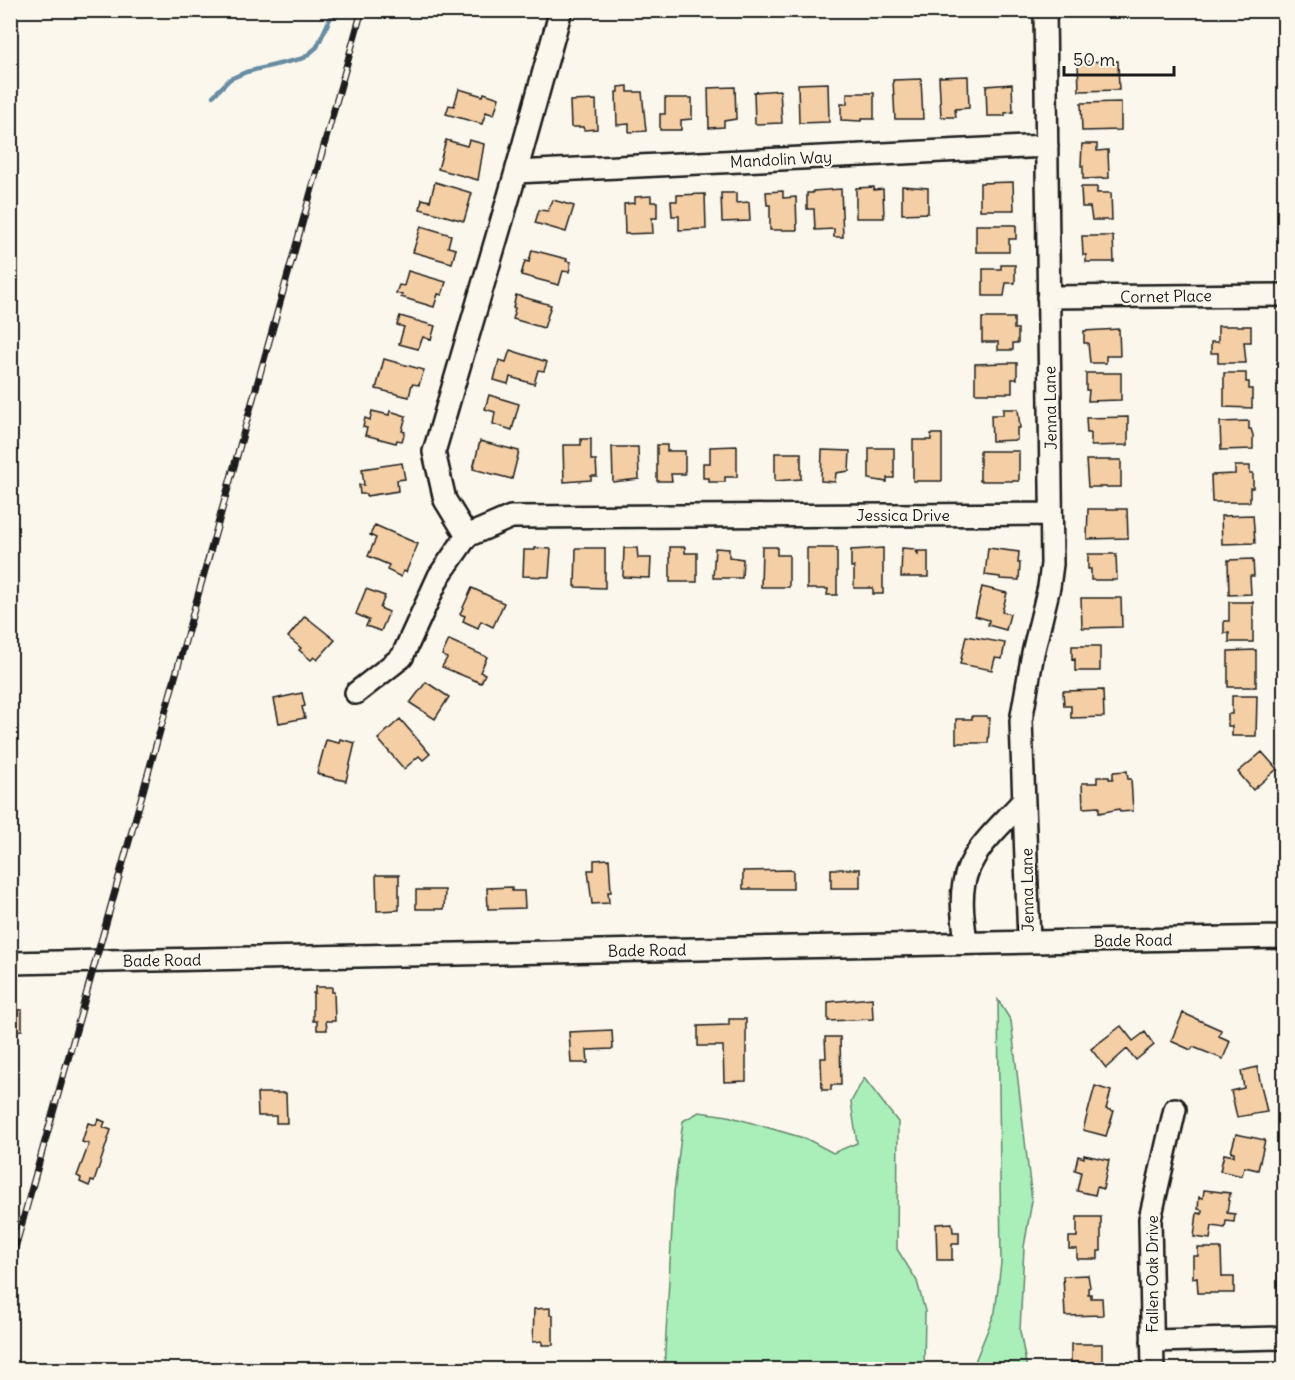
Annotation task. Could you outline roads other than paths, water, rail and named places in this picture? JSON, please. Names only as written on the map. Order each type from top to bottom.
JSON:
[{"type":"street","points":[[356,693],[402,657],[439,576],[467,536],[445,500],[434,452],[561,10]]},
{"type":"street","name":"Jenna Lane","points":[[1029,942],[1020,721],[1052,564],[1045,10]]},
{"type":"street","name":"Mandolin Way","points":[[516,172],[1047,146]]},
{"type":"street","name":"Cornet Place","points":[[1048,297],[1284,295]]},
{"type":"street","name":"Jessica Drive","points":[[467,536],[512,517],[1051,514]]},
{"type":"street","points":[[966,943],[963,884],[970,862],[1023,801]]},
{"type":"street","name":"Bade Road","points":[[10,963],[1284,937]]},
{"type":"street","name":"Fallen Oak Drive","points":[[1152,1370],[1150,1219],[1174,1109]]},
{"type":"street","points":[[1152,1341],[1284,1338]]},
{"type":"waterway","points":[[213,96],[230,79],[246,72],[304,58],[317,47],[334,10]]},
{"type":"railway","points":[[10,1266],[362,10]]}]
